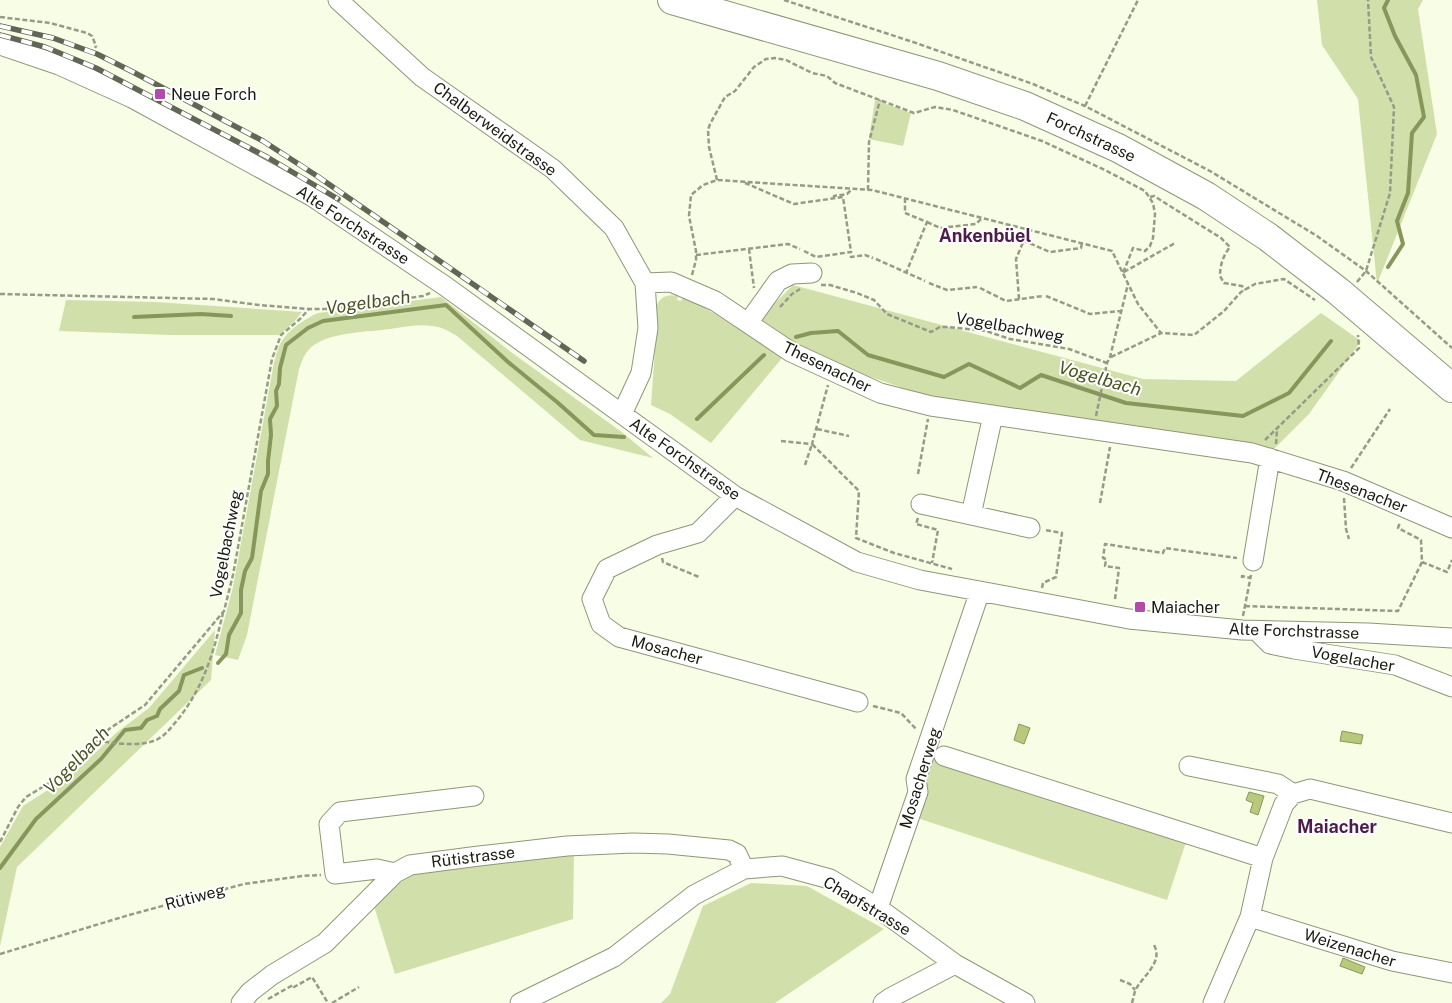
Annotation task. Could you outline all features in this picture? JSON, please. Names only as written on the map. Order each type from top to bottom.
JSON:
[{"type":"highway","name":"Forchstrasse","points":[[672,0],[953,81],[1025,106],[1118,148],[1206,196],[1275,243],[1338,292],[1452,388]]},
{"type":"highway","name":"Forchstrasse","points":[[706,0],[910,58],[973,78],[1027,97],[1075,117],[1120,139],[1208,187],[1288,241],[1344,284],[1452,376]]},
{"type":"street","name":"Chalberweidstrasse","points":[[338,0],[422,78],[553,169],[614,228],[645,283],[648,328],[641,372],[622,414]]},
{"type":"street","name":"Alte Forchstrasse","points":[[0,45],[43,58],[132,98],[312,197],[445,286],[735,496],[858,562],[920,580],[1129,618],[1242,630],[1368,633],[1452,638]]},
{"type":"street","points":[[756,328],[764,302],[778,281],[792,274],[811,281]]},
{"type":"street","name":"Thesenacher","points":[[645,283],[671,282],[715,301],[791,352],[880,393],[931,406],[1261,456],[1343,481],[1452,528]]},
{"type":"street","points":[[971,515],[993,415]]},
{"type":"street","points":[[1252,569],[1261,456]]},
{"type":"street","name":"Mosacher","points":[[735,496],[698,533],[657,545],[607,569],[592,599],[601,624],[619,637],[858,702]]},
{"type":"street","points":[[921,504],[1030,528]]},
{"type":"street","name":"Mosacherweg","points":[[878,908],[918,792],[916,778],[931,740],[980,591]]},
{"type":"street","name":"Vogelacher","points":[[1257,630],[1270,644],[1395,665],[1452,687]]},
{"type":"street","points":[[944,756],[1263,858]]},
{"type":"street","points":[[1189,766],[1278,784],[1292,794]]},
{"type":"street","points":[[1213,1003],[1250,917],[1263,858],[1284,804],[1292,794],[1310,789],[1452,823]]},
{"type":"street","points":[[395,873],[377,869],[335,874],[329,824],[340,812],[474,796]]},
{"type":"street","name":"Rütistrasse","points":[[241,1003],[250,992],[272,975],[325,943],[395,873],[410,865],[567,846],[633,843],[668,844],[729,850],[737,854],[744,870]]},
{"type":"street","name":"Chapfstrasse","points":[[520,1003],[614,957],[694,895],[744,870],[782,866],[830,879],[878,908],[955,964],[1025,1003]]},
{"type":"street","name":"Weizenacher","points":[[1250,917],[1392,961],[1452,974]]},
{"type":"street","points":[[883,1003],[955,964]]},
{"type":"path","points":[[1085,106],[1138,0]]},
{"type":"path","points":[[1357,282],[1366,271],[1390,193],[1394,107],[1371,57],[1368,0]]},
{"type":"path","points":[[0,17],[50,23],[87,33],[92,36],[95,48]]},
{"type":"path","points":[[717,180],[709,147],[708,130],[725,97],[735,90],[748,76],[754,66],[766,59],[786,60],[812,73],[827,76],[835,83],[914,113],[935,107],[953,110],[1042,140],[1106,170],[1145,191],[1153,203],[1155,214],[1154,238],[1145,251],[1133,248],[1123,273]]},
{"type":"path","points":[[868,190],[869,142],[880,100]]},
{"type":"path","points":[[688,289],[696,255],[689,216],[691,195],[703,185],[717,180],[868,190],[1112,250],[1138,304],[1161,333]]},
{"type":"path","points":[[742,181],[794,204],[843,197],[851,257],[865,255],[874,258],[946,290],[978,288],[1006,301],[1044,296],[1090,314],[1122,311]]},
{"type":"path","points":[[834,199],[834,196],[847,194],[852,189]]},
{"type":"path","points":[[1150,197],[1154,196],[1221,238],[1230,247],[1222,262],[1220,276],[1224,283],[1242,286],[1245,290]]},
{"type":"path","points":[[904,198],[905,213],[940,228],[976,224],[982,218]]},
{"type":"path","points":[[906,273],[927,222]]},
{"type":"path","points":[[1013,226],[1011,235],[1050,252],[1081,248],[1082,243]]},
{"type":"path","points":[[1020,299],[1016,259],[1024,240]]},
{"type":"path","points":[[696,255],[788,244],[816,257],[851,252]]},
{"type":"path","points":[[1123,273],[1175,244]]},
{"type":"path","points":[[749,249],[754,289],[764,302]]},
{"type":"path","points":[[1366,271],[1452,348]]},
{"type":"path","points":[[1110,357],[1161,333],[1194,335],[1224,311],[1241,292],[1255,284],[1284,279],[1316,301]]},
{"type":"path","points":[[756,328],[768,320],[792,294],[811,281]]},
{"type":"path","name":"Vogelbachweg","points":[[811,281],[857,293],[874,300],[887,314],[931,332],[940,327],[986,331],[1010,339],[1069,349],[1107,363]]},
{"type":"path","points":[[1098,409],[1107,363],[1128,284]]},
{"type":"path","points":[[0,294],[213,299],[259,305],[330,309],[423,296],[445,286]]},
{"type":"path","name":"Vogelbachweg","points":[[0,842],[18,807],[26,796],[66,773],[109,729],[144,705],[224,611],[233,576],[272,360],[282,335],[309,309]]},
{"type":"path","points":[[1261,456],[1359,348],[1358,334]]},
{"type":"path","points":[[805,465],[832,372]]},
{"type":"path","points":[[918,474],[931,406]]},
{"type":"path","points":[[1349,539],[1346,529],[1343,481],[1390,409]]},
{"type":"path","points":[[817,429],[849,436]]},
{"type":"path","points":[[1100,502],[1113,433]]},
{"type":"path","points":[[781,440],[812,444],[859,491],[856,538],[894,553],[957,570]]},
{"type":"path","points":[[1245,606],[1398,611],[1422,562],[1421,540],[1398,528],[1405,508]]},
{"type":"path","points":[[916,524],[938,530],[932,563]]},
{"type":"path","points":[[1030,528],[1062,533],[1056,577],[1043,583],[1042,588]]},
{"type":"path","points":[[1114,600],[1119,568],[1105,566],[1106,558],[1103,558],[1106,544],[1163,553],[1164,548],[1252,569]]},
{"type":"path","points":[[657,545],[663,562],[699,576]]},
{"type":"path","points":[[1422,562],[1447,572],[1452,560]]},
{"type":"path","points":[[1242,578],[1252,569]]},
{"type":"path","points":[[1243,617],[1252,569]]},
{"type":"path","points":[[97,740],[118,743],[142,743],[157,740],[173,726],[204,678],[224,611]]},
{"type":"path","points":[[858,702],[901,713],[925,738],[931,740]]},
{"type":"path","name":"Rütiweg","points":[[0,954],[129,915],[244,884],[302,876],[335,874]]},
{"type":"path","points":[[1132,1003],[1135,990],[1147,977],[1154,964],[1156,948],[1154,945]]},
{"type":"path","points":[[278,993],[312,977],[328,1003]]},
{"type":"path","points":[[1120,980],[1130,984],[1135,990]]},
{"type":"path","points":[[332,1003],[359,987]]},
{"type":"shaded area","points":[[1317,0],[1423,0],[1418,9],[1437,134],[1377,284],[1358,99],[1322,45]]},
{"type":"shaded area","points":[[875,100],[911,113],[903,146],[869,139]]},
{"type":"shaded area","points":[[793,285],[1143,379],[1236,381],[1321,313],[1361,341],[1309,414],[1273,450],[992,409],[918,393],[832,364],[793,345],[711,443],[670,414],[651,405],[656,309],[663,297],[674,295],[678,296],[677,300],[681,301],[683,297],[712,312],[738,329],[760,318]]},
{"type":"shaded area","points":[[441,297],[511,352],[623,433],[653,458],[580,440],[457,336],[442,328],[427,325],[411,326],[344,334],[319,342],[306,353],[299,369],[247,635],[238,660],[215,655],[233,587],[273,365],[281,343],[295,327],[318,313]]},
{"type":"shaded area","points":[[66,300],[156,302],[302,312],[279,335],[171,335],[59,331]]},
{"type":"shaded area","points":[[215,630],[211,680],[17,867],[0,946],[0,847],[23,806],[74,773],[116,733],[149,708]]},
{"type":"shaded area","points":[[1019,724],[1030,728],[1024,744],[1014,740]]},
{"type":"shaded area","points":[[1342,731],[1363,735],[1361,744],[1340,741]]},
{"type":"shaded area","points":[[933,759],[1186,842],[1167,900],[914,817]]},
{"type":"shaded area","points":[[1249,792],[1264,796],[1258,815],[1250,812],[1253,803],[1246,800]]},
{"type":"shaded area","points":[[574,853],[573,919],[395,974],[374,906],[384,895],[413,873]]},
{"type":"shaded area","points":[[751,883],[807,886],[884,929],[775,1003],[661,1003],[670,994],[703,906]]},
{"type":"shaded area","points":[[1343,958],[1365,967],[1362,974],[1340,966]]},
{"type":"waterway","name":"Vogelbach","points":[[1388,0],[1384,8],[1395,36],[1416,75],[1424,117],[1412,133],[1408,193],[1397,221],[1403,244],[1388,267]]},
{"type":"waterway","name":"Vogelbach","points":[[218,663],[226,654],[229,635],[241,613],[241,590],[245,571],[252,558],[261,491],[268,474],[271,435],[270,419],[277,406],[276,391],[286,345],[308,328],[323,321],[446,305],[508,362],[594,435],[624,437]]},
{"type":"waterway","points":[[134,317],[201,314],[231,316]]},
{"type":"waterway","name":"Vogelbach","points":[[796,337],[811,333],[838,331],[868,355],[944,377],[969,364],[1020,388],[1041,375],[1126,403],[1243,416],[1289,393],[1331,341]]},
{"type":"waterway","name":"Vogelbach","points":[[697,419],[764,355]]},
{"type":"waterway","name":"Vogelbach","points":[[0,868],[36,819],[101,759],[125,730],[141,728],[147,720],[157,716],[160,709],[179,691],[184,675],[202,668]]},
{"type":"railway","points":[[0,26],[53,38],[97,54],[263,141],[317,176],[584,361]]},
{"type":"railway","points":[[0,35],[45,47],[96,68],[267,157],[338,199]]},
{"type":"place","name":"Neue Forch","points":[[160,94]]},
{"type":"place","name":"Maiacher","points":[[1140,607]]},
{"type":"district","name":"Ankenbüel","points":[[985,235]]},
{"type":"district","name":"Maiacher","points":[[1337,826]]}]
